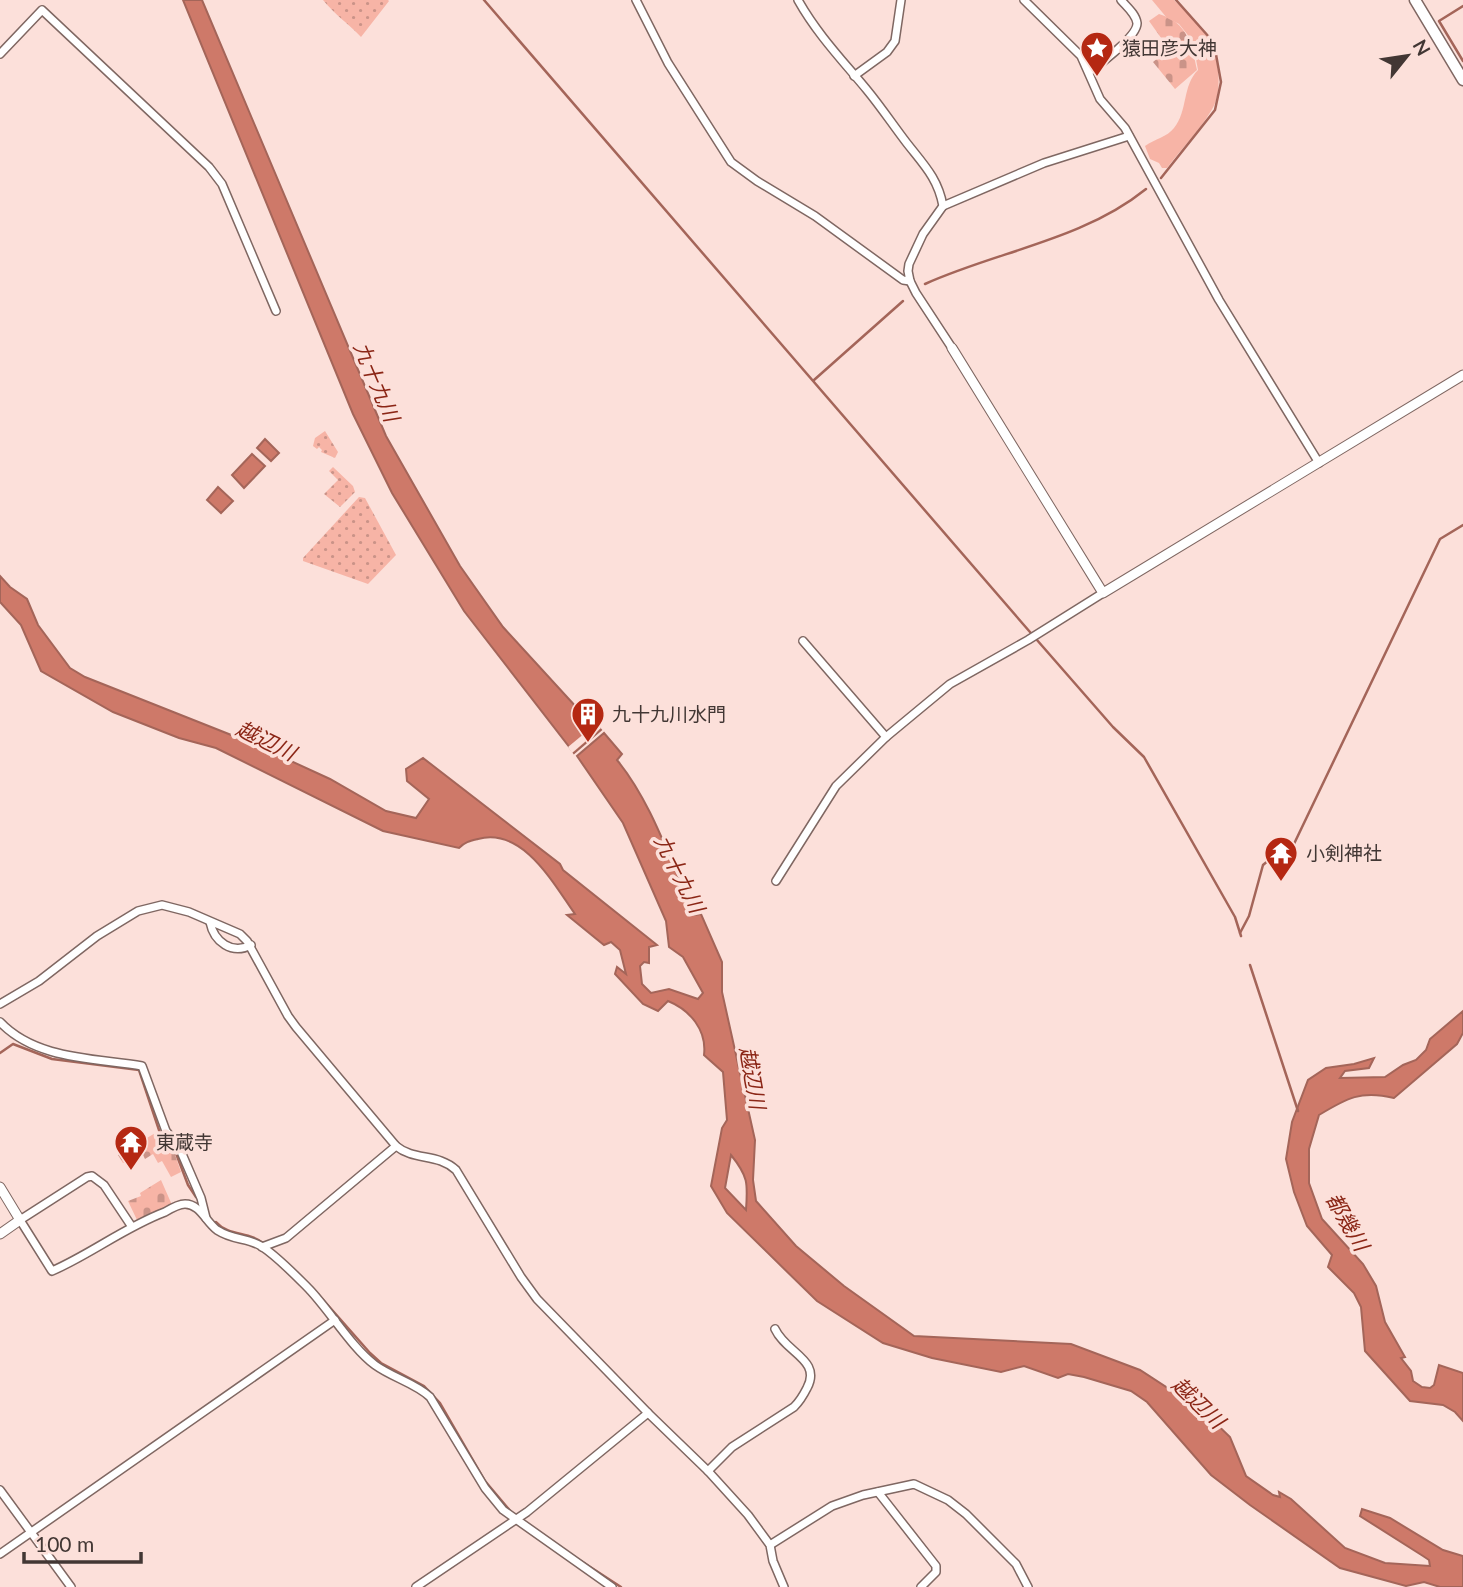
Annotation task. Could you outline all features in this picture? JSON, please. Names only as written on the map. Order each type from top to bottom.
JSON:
[{"type":"main road","points":[[1415,0],[1463,80]]},
{"type":"street","points":[[636,0],[668,63],[731,162],[815,216],[903,280],[909,281]]},
{"type":"street","points":[[798,0],[820,35],[926,164],[942,196],[943,206]]},
{"type":"street","points":[[854,76],[887,52],[895,41],[901,0]]},
{"type":"street","points":[[1024,0],[1081,56],[1100,99],[1120,121],[1219,300],[1319,463]]},
{"type":"street","points":[[1089,72],[1117,50],[1136,29],[1137,23],[1132,13],[1121,0]]},
{"type":"street","points":[[0,54],[42,10],[209,167],[222,184],[276,311]]},
{"type":"street","points":[[1103,593],[909,281],[909,264],[923,234],[943,206],[1044,163],[1129,136]]},
{"type":"street","points":[[776,881],[836,786],[887,737],[950,684],[1028,640],[1463,375]]},
{"type":"street","points":[[803,641],[887,737]]},
{"type":"street","points":[[0,1004],[39,981],[97,936],[138,911],[162,905],[176,908],[240,934],[251,945],[288,1016],[396,1146],[409,1155],[440,1159],[456,1170],[521,1277],[537,1298],[708,1471],[748,1516],[770,1545],[773,1561],[784,1587]]},
{"type":"street","points":[[210,922],[216,936],[229,948],[242,949],[251,945]]},
{"type":"street","points":[[0,1022],[9,1032],[21,1039],[54,1053],[142,1066],[166,1131],[179,1147],[201,1198],[206,1218]]},
{"type":"street","points":[[262,1247],[286,1238],[396,1146]]},
{"type":"street","points":[[0,1234],[92,1176],[104,1185],[132,1227]]},
{"type":"street","points":[[0,1187],[52,1271],[132,1227],[184,1204],[195,1207],[213,1226],[230,1238],[262,1247],[310,1290],[374,1365],[423,1390],[430,1397],[485,1488],[518,1519],[612,1587]]},
{"type":"street","points":[[0,1555],[335,1320]]},
{"type":"street","points":[[708,1471],[732,1447],[794,1407],[810,1384],[810,1367],[790,1349],[775,1329]]},
{"type":"street","points":[[416,1587],[518,1519],[648,1413]]},
{"type":"street","points":[[770,1545],[832,1506],[915,1483],[948,1500],[966,1514],[1016,1564],[1028,1587]]},
{"type":"street","points":[[0,1490],[71,1587]]},
{"type":"street","points":[[878,1492],[936,1566],[936,1572],[920,1587]]},
{"type":"green space","points":[[323,0],[388,0],[389,1],[361,37]]},
{"type":"green space","points":[[1152,0],[1174,0],[1204,32],[1215,54],[1219,84],[1211,111],[1167,168],[1162,168],[1159,163],[1150,159],[1145,146],[1174,128],[1181,114],[1189,83],[1198,70],[1193,43],[1179,24],[1167,18]]},
{"type":"green space","points":[[1159,14],[1182,28],[1195,60],[1197,70],[1175,89],[1153,62],[1169,49],[1149,21]]},
{"type":"green space","points":[[325,431],[338,452],[335,458],[313,446],[315,438]]},
{"type":"green space","points":[[333,467],[353,486],[355,492],[340,507],[324,494],[338,480],[329,471]]},
{"type":"green space","points":[[359,497],[365,498],[396,555],[368,584],[303,561]]},
{"type":"green space","points":[[157,1132],[173,1149],[181,1172],[171,1177],[162,1161],[158,1163],[153,1154],[145,1159],[142,1153],[123,1163],[118,1155]]},
{"type":"green space","points":[[161,1180],[172,1205],[137,1220],[128,1201],[141,1196],[140,1193]]},
{"type":"shaded area","points":[[183,0],[202,0],[386,436],[460,566],[503,627],[578,709],[584,710],[601,730],[574,753],[464,611],[392,493],[353,414]]},
{"type":"shaded area","points":[[265,439],[279,453],[271,461],[257,448]]},
{"type":"shaded area","points":[[252,454],[265,466],[244,488],[232,475]]},
{"type":"shaded area","points":[[218,487],[233,501],[221,513],[207,500]]},
{"type":"shaded area","points":[[0,576],[27,599],[38,625],[70,668],[85,677],[254,744],[330,779],[386,811],[416,818],[429,799],[407,781],[406,769],[423,758],[560,864],[563,870],[657,945],[649,947],[649,963],[644,962],[640,966],[642,984],[651,993],[669,989],[698,999],[703,993],[683,957],[669,947],[666,921],[623,823],[577,756],[604,733],[622,754],[617,760],[630,777],[651,815],[695,915],[701,914],[722,962],[722,992],[755,1140],[753,1180],[756,1201],[796,1246],[844,1286],[914,1336],[1071,1344],[1140,1370],[1203,1411],[1230,1437],[1246,1476],[1273,1495],[1280,1497],[1279,1492],[1291,1499],[1345,1548],[1385,1563],[1430,1566],[1429,1560],[1360,1516],[1362,1509],[1390,1518],[1443,1550],[1463,1556],[1463,1587],[1440,1587],[1424,1582],[1406,1586],[1340,1568],[1211,1475],[1147,1402],[1131,1391],[1068,1374],[1058,1378],[1024,1366],[1001,1372],[932,1358],[883,1343],[817,1301],[727,1213],[711,1186],[722,1128],[727,1120],[723,1072],[704,1055],[700,1029],[690,1015],[668,1001],[658,1011],[643,1004],[615,974],[617,967],[626,974],[620,950],[611,942],[604,945],[567,915],[575,914],[547,873],[523,849],[509,841],[494,838],[472,840],[459,848],[383,831],[216,748],[179,738],[113,712],[41,671],[21,625],[0,602]],"holes":[[[731,1155],[746,1180],[746,1210],[725,1188]]]},
{"type":"shaded area","points":[[1463,1011],[1463,1033],[1457,1044],[1394,1098],[1363,1095],[1338,1104],[1319,1115],[1309,1149],[1309,1183],[1322,1219],[1363,1264],[1376,1286],[1385,1322],[1405,1357],[1401,1358],[1411,1371],[1413,1381],[1422,1387],[1430,1388],[1434,1385],[1439,1365],[1463,1373],[1463,1421],[1443,1405],[1410,1401],[1365,1351],[1361,1307],[1354,1293],[1328,1267],[1332,1255],[1307,1226],[1294,1192],[1286,1159],[1292,1122],[1308,1080],[1326,1068],[1374,1058],[1369,1068],[1345,1071],[1340,1078],[1385,1077],[1416,1060],[1426,1050],[1430,1039]]},
{"type":"pier","points":[[597,723],[601,728],[572,753],[568,747]]},
{"type":"waterway","points":[[484,0],[1023,624],[1113,727],[1144,757],[1235,917],[1241,936]]},
{"type":"waterway","points":[[1161,178],[1215,110],[1221,82],[1215,49],[1209,37],[1176,0]]},
{"type":"waterway","points":[[1463,6],[1439,21],[1463,61]]},
{"type":"waterway","points":[[925,284],[1068,233],[1095,221],[1146,189]]},
{"type":"waterway","points":[[814,380],[903,301]]},
{"type":"waterway","points":[[1240,933],[1249,916],[1263,865],[1293,846],[1440,539],[1463,525]]},
{"type":"waterway","points":[[1250,965],[1298,1111]]},
{"type":"waterway","points":[[0,1053],[13,1044],[52,1059],[139,1070],[160,1133],[174,1148],[188,1185],[196,1197]]},
{"type":"waterway","points":[[216,1222],[227,1230],[252,1237],[264,1244]]},
{"type":"waterway","points":[[318,1294],[381,1363],[424,1386],[440,1403],[485,1481],[512,1513]]},
{"type":"waterway","points":[[581,1561],[621,1587]]},
{"type":"place","name":"猿田彦大神","points":[[1097,78]]},
{"type":"place","name":"九十九川水門","points":[[588,744]]},
{"type":"place","name":"小剣神社","points":[[1281,883]]},
{"type":"place","name":"東蔵寺","points":[[131,1172]]},
{"type":"water label","name":"九十九川","points":[[376,382]]},
{"type":"water label","name":"越辺川","points":[[266,741]]},
{"type":"water label","name":"九十九川","points":[[679,874]]},
{"type":"water label","name":"越辺川","points":[[752,1078]]},
{"type":"water label","name":"都幾川","points":[[1347,1222]]},
{"type":"water label","name":"越辺川","points":[[1198,1403]]}]
